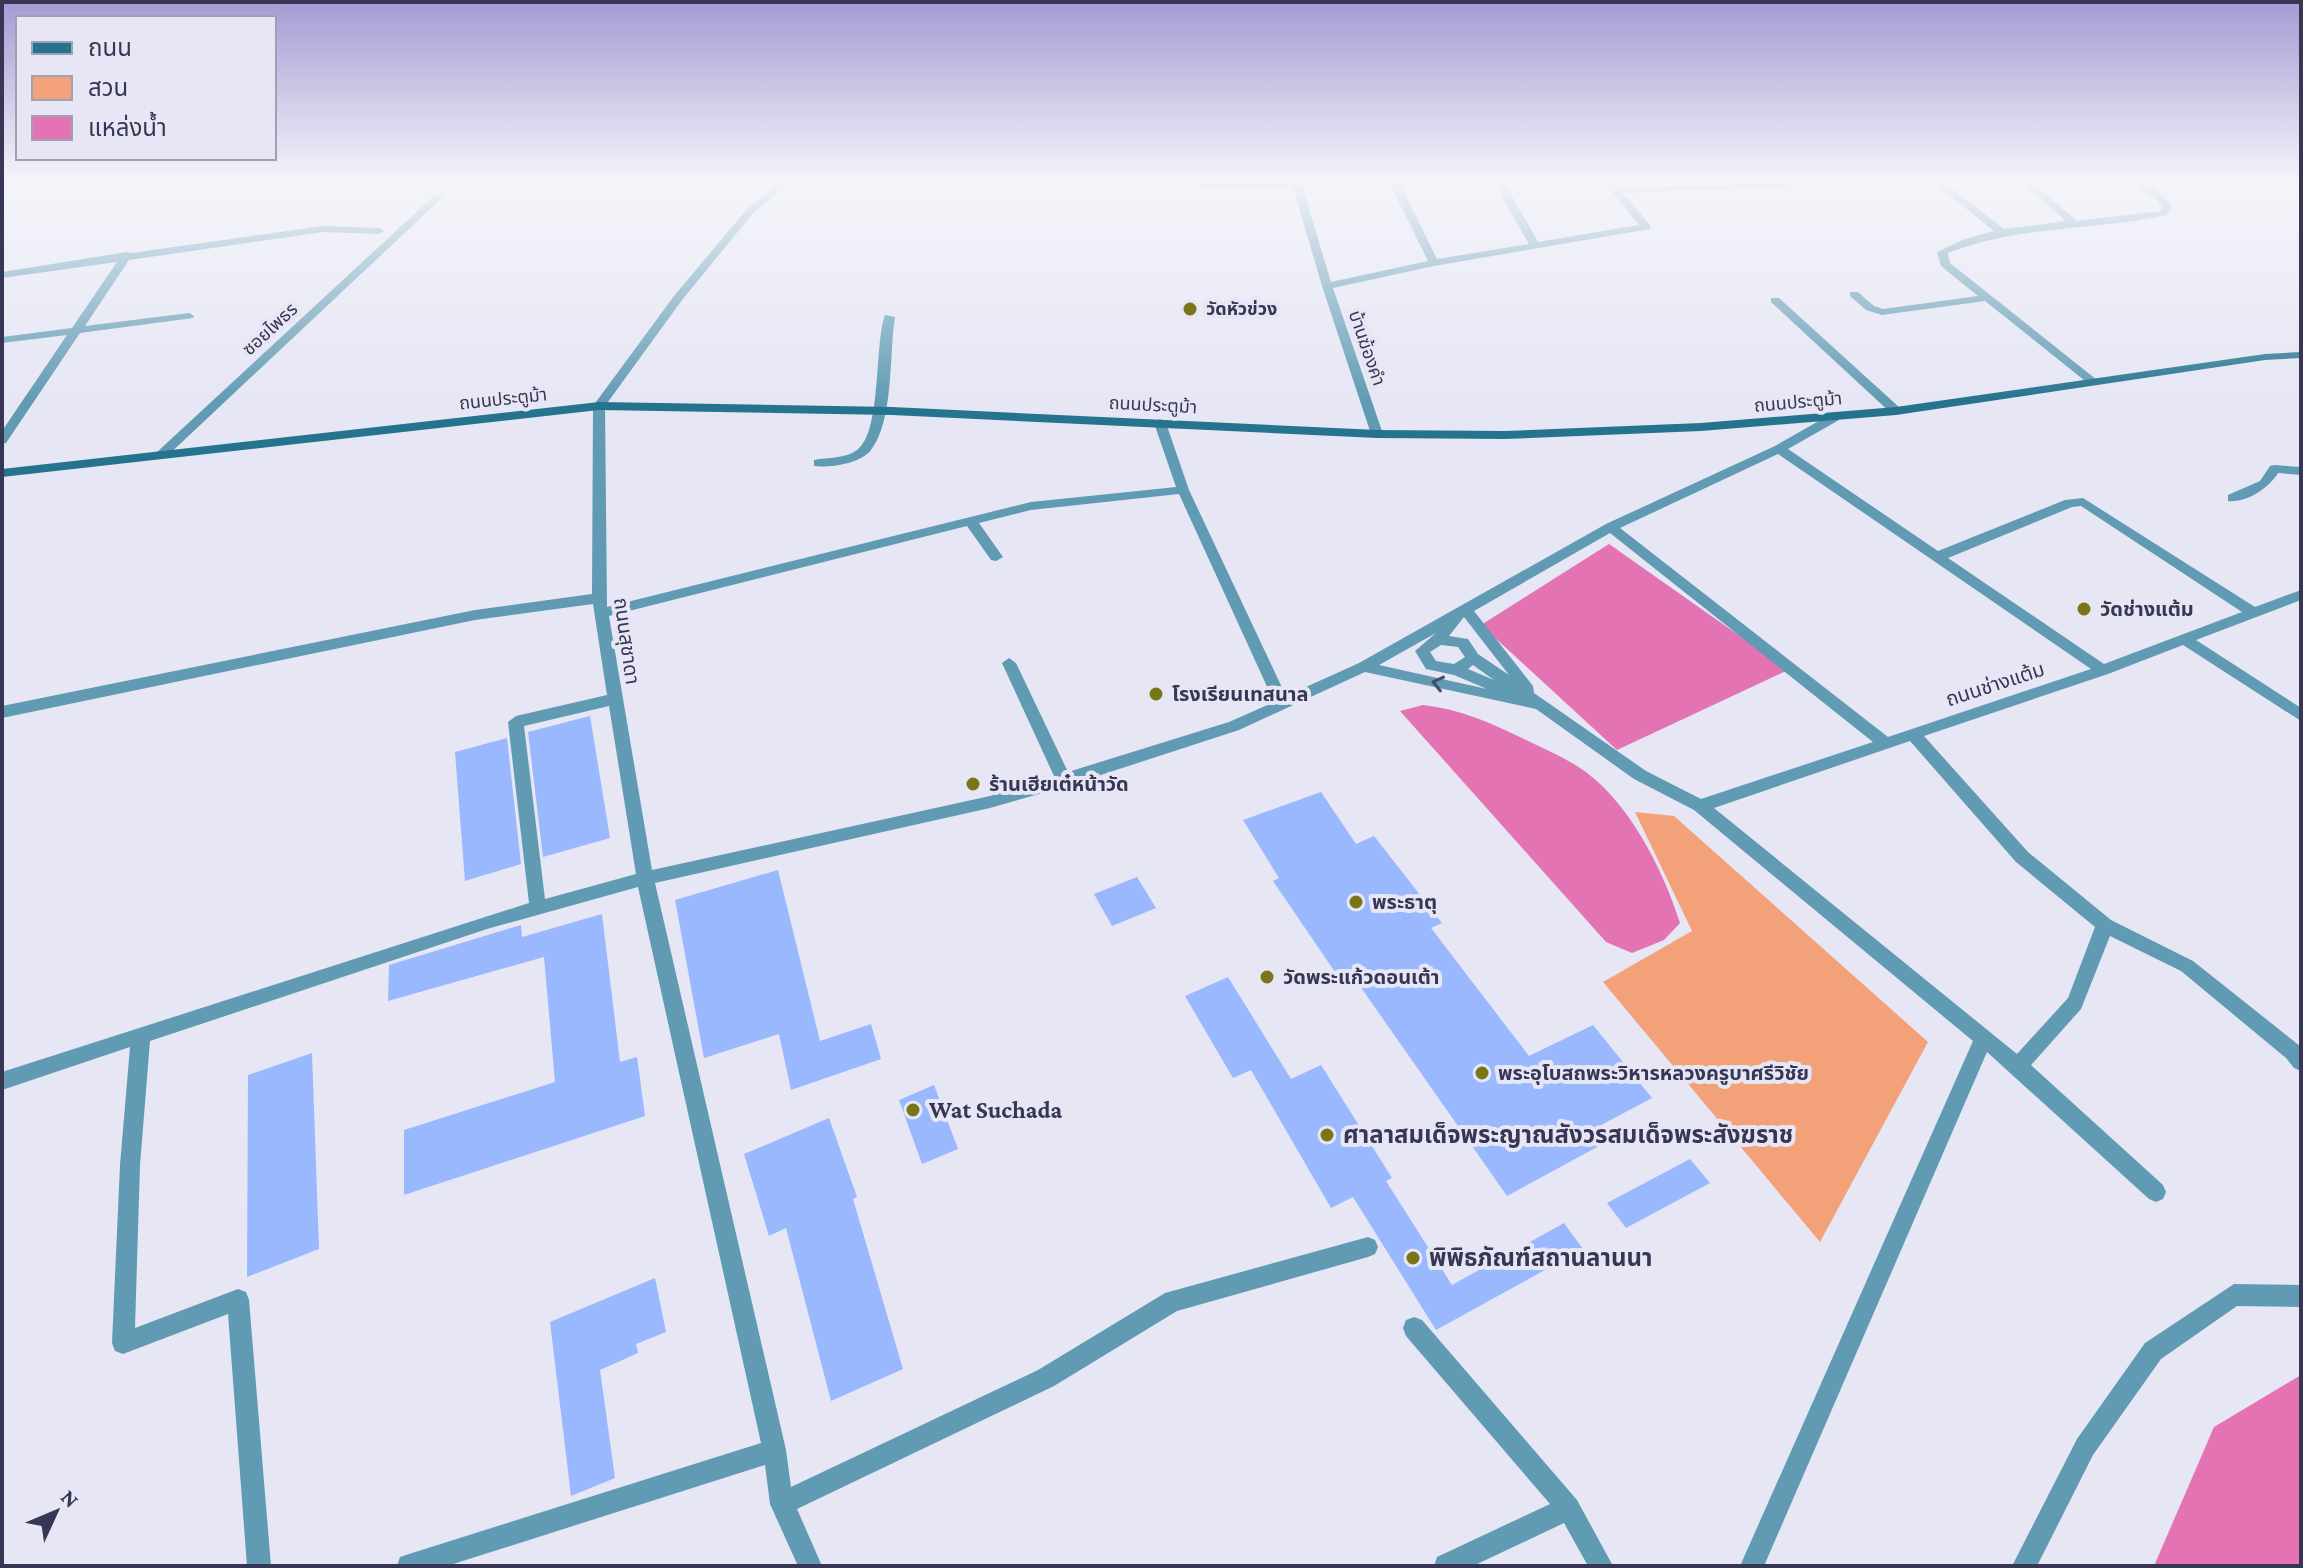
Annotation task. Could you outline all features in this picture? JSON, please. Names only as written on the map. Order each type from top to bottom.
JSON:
[{"type":"main road","name":"ถนนประตูม้า","points":[[2,473],[599,406],[879,411],[1377,434],[1505,435],[1748,425],[1896,411],[2265,357],[2301,355]]},
{"type":"street","points":[[2,275],[126,255]]},
{"type":"street","points":[[2,440],[127,255]]},
{"type":"street","name":"ซอยไพธร","points":[[160,456],[376,255]]},
{"type":"street","points":[[599,406],[714,255]]},
{"type":"street","name":"บ้านฆ้องคำ","points":[[1318,255],[1377,434]]},
{"type":"street","points":[[1430,255],[1434,263]]},
{"type":"street","points":[[1327,286],[1480,255]]},
{"type":"street","points":[[1943,255],[1945,264],[1985,298],[2093,382]]},
{"type":"street","points":[[1854,294],[1870,308],[1882,312],[1985,298]]},
{"type":"street","points":[[1775,300],[1896,411]]},
{"type":"street","points":[[2,340],[189,316]]},
{"type":"street","points":[[818,463],[838,461],[863,452],[871,440],[879,411],[889,317]]},
{"type":"street","name":"ถนนสุชาดา","points":[[599,406],[600,606],[645,878],[774,1450],[782,1504],[810,1566]]},
{"type":"street","points":[[2,1081],[538,908],[645,878],[990,802],[1234,726],[1364,667],[1611,527],[1779,449],[1835,417]]},
{"type":"street","points":[[1160,423],[1183,490],[1283,705]]},
{"type":"street","points":[[1779,449],[2103,670]]},
{"type":"street","points":[[2233,498],[2265,484],[2274,469],[2301,471]]},
{"type":"street","points":[[2,712],[475,615],[600,606],[1031,506],[1183,490]]},
{"type":"street","points":[[1937,557],[2070,503],[2083,502],[2254,613]]},
{"type":"street","points":[[971,522],[996,557]]},
{"type":"street","points":[[1611,527],[1885,743]]},
{"type":"street","name":"ถนนช่างแต้ม","points":[[1700,806],[2103,670],[2301,595]]},
{"type":"street","points":[[1364,667],[1422,651],[1438,640],[1464,608]]},
{"type":"street","points":[[1464,608],[1463,643],[1473,658],[1640,775],[1700,806],[2018,1066],[2156,1192]]},
{"type":"street","points":[[1464,608],[1541,707]]},
{"type":"street","points":[[1438,640],[1463,643]]},
{"type":"street","points":[[2185,640],[2301,715]]},
{"type":"street","points":[[1422,651],[1431,665]]},
{"type":"street","points":[[1457,670],[1473,658]]},
{"type":"street","points":[[1009,663],[1064,781]]},
{"type":"street","points":[[1364,667],[1431,665],[1457,670],[1541,707]]},
{"type":"street","points":[[1364,667],[1541,707]]},
{"type":"street","points":[[538,908],[516,722],[615,699]]},
{"type":"street","points":[[1912,733],[2022,857],[2105,925],[2187,966],[2293,1052],[2301,1062]]},
{"type":"street","points":[[2018,1066],[2075,1003],[2105,925]]},
{"type":"street","points":[[141,1034],[130,1165],[123,1343],[238,1300],[259,1566]]},
{"type":"street","points":[[1752,1566],[1984,1038]]},
{"type":"street","points":[[782,1504],[1046,1378],[1173,1301],[1368,1247]]},
{"type":"street","points":[[2024,1566],[2085,1447],[2153,1351],[2234,1295],[2301,1296]]},
{"type":"street","points":[[1414,1328],[1569,1508],[1601,1566]]},
{"type":"street","points":[[409,1566],[774,1450]]},
{"type":"street","points":[[1446,1566],[1569,1508]]},
{"type":"green space","points":[[1635,812],[1674,816],[1928,1042],[1820,1242],[1603,982],[1692,931]]},
{"type":"water","points":[[1609,544],[1788,670],[1617,750],[1481,625]]},
{"type":"water","points":[[1423,705],[1461,713],[1498,727],[1564,758],[1595,779],[1612,796],[1641,836],[1664,880],[1680,923],[1664,940],[1632,953],[1606,942],[1400,711]]},
{"type":"water","points":[[2301,1375],[2301,1566],[2154,1566],[2214,1427]]},
{"type":"building","points":[[590,716],[610,838],[543,857],[528,732]]},
{"type":"building","points":[[507,738],[521,864],[465,881],[455,752]]},
{"type":"building","points":[[1321,792],[1356,844],[1374,836],[1442,923],[1431,928],[1529,1056],[1593,1025],[1652,1098],[1588,1132],[1599,1146],[1507,1196],[1348,969],[1337,975],[1273,881],[1279,878],[1243,820]]},
{"type":"building","points":[[778,870],[820,1041],[871,1024],[881,1059],[791,1090],[779,1034],[704,1058],[675,900]]},
{"type":"building","points":[[1137,877],[1156,908],[1112,926],[1094,894]]},
{"type":"building","points":[[602,914],[620,1062],[637,1057],[645,1116],[404,1195],[404,1130],[555,1082],[544,957],[388,1001],[389,965],[521,925],[522,937]]},
{"type":"building","points":[[1228,977],[1291,1079],[1321,1065],[1392,1178],[1386,1181],[1452,1285],[1564,1223],[1583,1249],[1436,1330],[1353,1197],[1331,1208],[1251,1070],[1233,1078],[1185,996]]},
{"type":"building","points":[[312,1053],[319,1249],[247,1277],[248,1075]]},
{"type":"building","points":[[934,1085],[958,1149],[922,1164],[899,1100]]},
{"type":"building","points":[[829,1118],[857,1197],[853,1199],[903,1369],[831,1401],[786,1228],[769,1236],[744,1154]]},
{"type":"building","points":[[1690,1159],[1710,1183],[1626,1228],[1607,1203]]},
{"type":"building","points":[[655,1278],[666,1332],[636,1344],[638,1353],[600,1370],[615,1478],[571,1496],[550,1322]]},
{"type":"place","name":"วัดหัวข่วง","points":[[1190,309]]},
{"type":"place","name":"วัดช่างแต้ม","points":[[2084,609]]},
{"type":"place","name":"โรงเรียนเทสนาล","points":[[1156,694]]},
{"type":"place","name":"ร้านเฮียเต๋หน้าวัด","points":[[973,784]]},
{"type":"place","name":"พระธาตุ","points":[[1356,902]]},
{"type":"place","name":"วัดพระแก้วดอนเต้า","points":[[1267,977]]},
{"type":"place","name":"พระอุโบสถพระวิหารหลวงครูบาศรีวิชัย","points":[[1482,1073]]},
{"type":"place","name":"Wat Suchada","points":[[913,1110]]},
{"type":"place","name":"ศาลาสมเด็จพระญาณสังวรสมเด็จพระสังฆราช","points":[[1327,1135]]},
{"type":"place","name":"พิพิธภัณฑ์สถานลานนา","points":[[1413,1258]]}]
